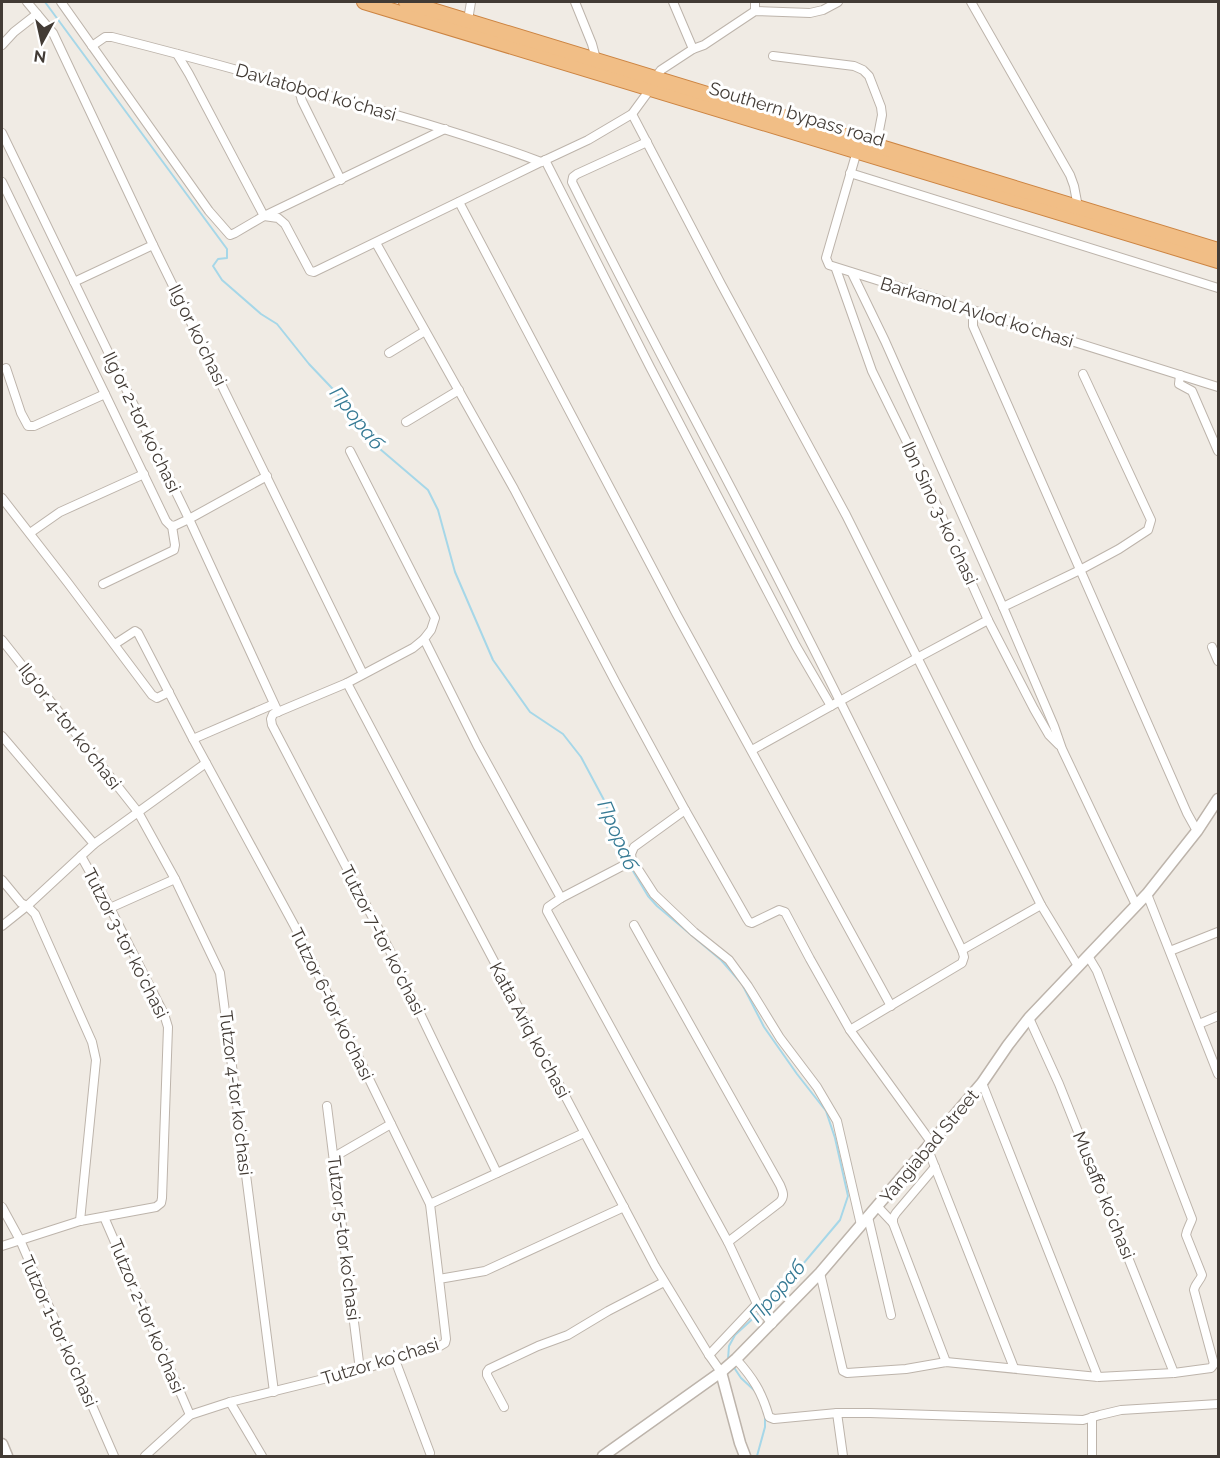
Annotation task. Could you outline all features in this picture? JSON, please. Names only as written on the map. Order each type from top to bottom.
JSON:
[{"type":"highway","name":"Southern bypass road","points":[[364,2],[876,146],[1218,250]]},
{"type":"highway","name":"Southern bypass road","points":[[406,2],[596,59],[653,83],[857,151],[1218,261]]},
{"type":"street","name":"Ilgʻor koʻchasi","points":[[27,2],[53,33],[153,245],[363,674]]},
{"type":"street","points":[[61,2],[209,210],[230,235],[264,216],[445,129]]},
{"type":"street","points":[[468,20],[471,2]]},
{"type":"street","points":[[575,2],[596,59]]},
{"type":"street","points":[[673,2],[693,49]]},
{"type":"street","points":[[754,2],[755,11]]},
{"type":"street","points":[[264,216],[278,218],[285,224],[310,271],[314,272],[588,140],[632,114],[661,70],[755,11],[810,13],[823,10],[838,2]]},
{"type":"street","points":[[971,2],[1070,175],[1078,207]]},
{"type":"street","points":[[2,45],[37,14]]},
{"type":"street","name":"Davlatobod koʻchasi","points":[[92,46],[110,36],[298,86],[445,129],[543,161]]},
{"type":"street","points":[[177,54],[264,216]]},
{"type":"street","points":[[773,56],[854,66],[863,70],[869,76],[881,107],[882,115],[876,146]]},
{"type":"street","points":[[298,86],[341,180]]},
{"type":"street","points":[[632,114],[841,505],[1041,905],[1078,966]]},
{"type":"street","name":"Ilgʻor 2-tor koʻchasi","points":[[2,134],[189,519],[278,712]]},
{"type":"street","points":[[647,142],[573,177],[572,182],[751,526],[835,704]]},
{"type":"street","points":[[836,268],[829,266],[826,258],[857,151]]},
{"type":"street","points":[[543,161],[795,646],[835,704],[872,764],[962,950],[964,957],[962,963],[850,1030]]},
{"type":"street","points":[[850,173],[1218,288]]},
{"type":"street","points":[[2,182],[166,521],[172,526],[176,545],[174,550],[103,584]]},
{"type":"street","points":[[459,202],[677,615],[891,1006]]},
{"type":"street","points":[[376,243],[514,489],[685,810],[749,922],[757,922],[779,910],[785,912],[850,1030],[929,1144],[935,1167],[1014,1368]]},
{"type":"street","points":[[74,282],[153,245]]},
{"type":"street","points":[[593,254],[605,249]]},
{"type":"street","name":"Barkamol Avlod koʻchasi","points":[[836,268],[1218,387]]},
{"type":"street","name":"Ibn Sino 3-koʼchasi","points":[[836,268],[872,371],[926,482],[988,620],[1034,709],[1050,735],[1062,748]]},
{"type":"street","name":"Ibn Sino 3-koʼchasi","points":[[852,273],[885,340],[1003,607],[1062,748],[1136,905]]},
{"type":"street","points":[[973,311],[973,326],[1187,813],[1197,831]]},
{"type":"street","points":[[389,353],[425,331]]},
{"type":"street","points":[[6,368],[21,413],[28,426],[34,426],[105,394]]},
{"type":"street","points":[[1003,607],[1080,570],[1148,530],[1151,519],[1083,374]]},
{"type":"street","points":[[1180,375],[1179,384],[1192,391],[1218,451]]},
{"type":"street","points":[[406,422],[459,390]]},
{"type":"street","points":[[278,712],[347,682],[413,648],[424,639],[435,622],[350,451]]},
{"type":"street","points":[[30,533],[60,512],[144,474]]},
{"type":"street","points":[[172,526],[267,476]]},
{"type":"street","points":[[2,498],[152,695],[157,698],[169,692]]},
{"type":"street","points":[[752,750],[988,620]]},
{"type":"street","name":"Tutzor 6-tor koʻchasi","points":[[114,644],[137,631],[294,925],[430,1204],[440,1279]]},
{"type":"street","name":"Ilgʻor 4-tor koʻchasi","points":[[2,639],[138,812]]},
{"type":"street","points":[[424,639],[477,745],[561,898]]},
{"type":"street","points":[[1212,647],[1218,661]]},
{"type":"street","name":"Katta Ariq koʻchasi","points":[[347,682],[664,1282],[721,1372]]},
{"type":"street","points":[[193,739],[274,704]]},
{"type":"street","name":"Tutzor 7-tor koʻchasi","points":[[278,712],[273,714],[272,725],[388,947],[497,1173]]},
{"type":"street","name":"Tutzor 3-tor koʻchasi","points":[[2,735],[5,746],[94,844],[81,856],[164,1014],[168,1027],[162,1201],[156,1207],[104,1217]]},
{"type":"street","points":[[94,844],[206,763]]},
{"type":"street","name":"Yangiabad Street","points":[[603,1456],[721,1372],[772,1324],[820,1273],[982,1083],[1029,1018],[1147,894],[1197,831],[1218,799]]},
{"type":"street","points":[[629,863],[634,847],[685,810]]},
{"type":"street","name":"Tutzor 4-tor koʻchasi","points":[[138,812],[175,879],[220,973],[274,1392]]},
{"type":"street","points":[[2,926],[81,856]]},
{"type":"street","points":[[772,1324],[756,1304],[728,1242],[548,915],[548,907],[561,898],[629,863],[634,863],[654,894],[694,932],[729,960],[780,1038],[817,1087],[837,1121],[891,1315]]},
{"type":"street","points":[[110,908],[175,879]]},
{"type":"street","points":[[2,880],[21,903],[35,914],[92,1042],[96,1060],[80,1221]]},
{"type":"street","points":[[1147,894],[1218,1074]]},
{"type":"street","points":[[962,950],[1041,905]]},
{"type":"street","points":[[634,925],[783,1194],[780,1202],[728,1242]]},
{"type":"street","points":[[1170,951],[1218,932]]},
{"type":"street","points":[[820,1273],[843,1371],[847,1373],[906,1369],[946,1362],[1098,1377],[1174,1373],[1211,1368],[1214,1364],[1194,1290],[1195,1284],[1200,1281],[1202,1275],[1186,1235],[1192,1219],[1096,971],[1088,956]]},
{"type":"street","points":[[1199,1024],[1218,1016]]},
{"type":"street","name":"Musaffo koʻchasi","points":[[1029,1018],[1059,1084],[1174,1373]]},
{"type":"street","points":[[982,1083],[1098,1377]]},
{"type":"street","name":"Tutzor 5-tor koʻchasi","points":[[327,1106],[360,1370]]},
{"type":"street","points":[[334,1157],[391,1124]]},
{"type":"street","points":[[430,1204],[584,1133]]},
{"type":"street","points":[[893,1223],[896,1213],[935,1167]]},
{"type":"street","points":[[877,1206],[893,1223],[946,1362]]},
{"type":"street","name":"Tutzor 1-tor koʻchasi","points":[[2,1207],[20,1240],[114,1456]]},
{"type":"street","points":[[440,1279],[485,1271],[624,1207]]},
{"type":"street","points":[[2,1246],[80,1221],[104,1217]]},
{"type":"street","name":"Tutzor 2-tor koʻchasi","points":[[104,1217],[190,1415]]},
{"type":"street","name":"Tutzor koʻchasi","points":[[146,1456],[190,1415],[230,1402],[360,1370],[445,1343],[440,1279]]},
{"type":"street","points":[[504,1407],[487,1375],[489,1369],[568,1335],[664,1282]]},
{"type":"street","points":[[709,1355],[756,1304]]},
{"type":"street","points":[[736,1359],[764,1398],[769,1417],[774,1419],[837,1413],[1068,1421],[1083,1420],[1121,1410],[1218,1404]]},
{"type":"street","points":[[395,1360],[430,1453]]},
{"type":"street","points":[[721,1372],[745,1456]]},
{"type":"street","points":[[230,1402],[262,1456]]},
{"type":"street","points":[[837,1413],[843,1456]]},
{"type":"street","points":[[1092,1418],[1092,1456]]},
{"type":"street","points":[[2,1444],[5,1456]]},
{"type":"waterway","name":"Прораб","points":[[45,2],[227,249],[227,258],[218,259],[213,266],[222,280],[261,314],[277,324],[309,364],[370,428],[380,449],[428,490],[438,510],[455,572],[493,660],[530,712],[563,734],[581,757],[604,800],[627,861]]},
{"type":"waterway","name":"Прораб","points":[[630,866],[648,896],[657,906],[721,960],[742,984],[764,1027],[826,1111],[835,1138],[848,1196],[840,1220],[771,1302],[735,1335],[729,1346],[728,1359]]},
{"type":"waterway","name":"Прораб","points":[[733,1366],[741,1378],[755,1391]]},
{"type":"waterway","name":"Прораб","points":[[757,1456],[765,1427],[765,1415]]}]
